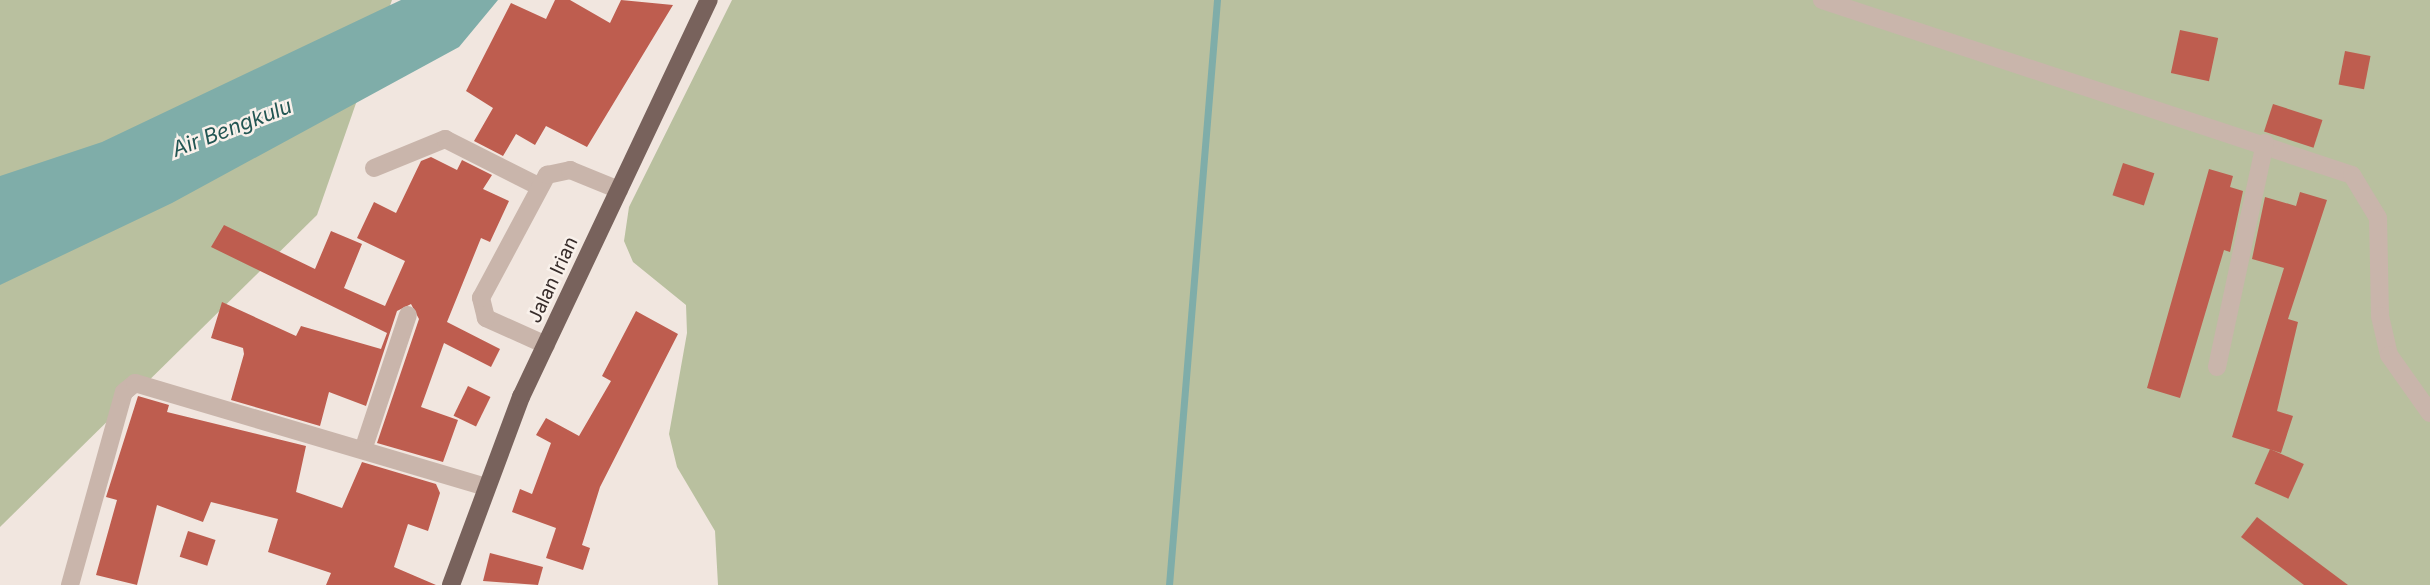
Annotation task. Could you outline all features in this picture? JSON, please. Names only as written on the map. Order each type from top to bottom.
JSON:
[{"type":"main road","name":"Jalan Irian","points":[[451,585],[483,486],[546,345],[709,0]]},
{"type":"street","points":[[1822,0],[2339,168],[2365,189],[2378,218],[2383,338],[2430,413]]},
{"type":"street","points":[[374,168],[445,139],[538,186]]},
{"type":"street","points":[[2217,367],[2265,143]]},
{"type":"street","points":[[546,345],[486,318],[480,304],[538,186],[561,169],[619,190]]},
{"type":"street","points":[[364,447],[408,315]]},
{"type":"street","points":[[70,585],[130,385],[143,383],[364,447],[483,486]]},
{"type":"green space","points":[[0,0],[392,0],[317,215],[0,527]]},
{"type":"green space","points":[[732,0],[2430,0],[2430,585],[718,585],[715,531],[677,467],[669,434],[687,333],[686,305],[633,262],[624,241],[629,207]]},
{"type":"water","name":"Air Bengkulu","points":[[401,0],[498,0],[459,47],[172,203],[0,285],[0,176],[102,142]]},
{"type":"building","points":[[555,0],[570,0],[610,23],[621,0],[673,5],[587,147],[546,126],[535,145],[516,134],[503,156],[474,141],[493,108],[466,91],[511,3],[546,19]]},
{"type":"building","points":[[2180,30],[2218,38],[2209,81],[2171,73]]},
{"type":"building","points":[[2345,51],[2371,56],[2364,89],[2339,84]]},
{"type":"building","points":[[2273,104],[2322,120],[2313,148],[2264,132]]},
{"type":"building","points":[[431,157],[457,170],[462,160],[492,175],[483,189],[509,201],[490,242],[481,238],[447,322],[500,349],[491,367],[444,343],[421,407],[458,420],[443,462],[377,443],[419,319],[411,304],[397,311],[366,406],[329,392],[320,426],[231,400],[244,354],[243,348],[211,338],[222,302],[296,336],[301,326],[381,349],[387,333],[211,247],[224,225],[315,269],[331,231],[362,244],[344,288],[385,306],[405,261],[357,238],[374,202],[396,213],[421,161]]},
{"type":"building","points":[[2123,163],[2154,173],[2144,206],[2112,195]]},
{"type":"building","points":[[2209,169],[2233,176],[2230,187],[2243,191],[2230,252],[2224,250],[2180,398],[2147,388]]},
{"type":"building","points":[[2300,192],[2327,200],[2288,319],[2298,322],[2277,411],[2293,416],[2281,453],[2232,437],[2284,268],[2252,259],[2265,197],[2296,206]]},
{"type":"building","points":[[636,311],[678,334],[600,487],[582,545],[590,548],[583,570],[546,558],[556,528],[512,512],[520,489],[532,494],[551,443],[536,435],[546,418],[579,436],[611,381],[602,376]]},
{"type":"building","points":[[468,386],[490,397],[476,427],[454,416]]},
{"type":"building","points":[[138,396],[169,405],[167,412],[306,446],[296,492],[342,508],[362,462],[436,484],[440,493],[428,531],[408,524],[394,567],[436,585],[326,585],[331,573],[268,552],[278,519],[211,502],[203,522],[157,505],[137,585],[96,575],[117,500],[106,497]]},
{"type":"building","points":[[2270,449],[2304,464],[2288,499],[2255,484]]},
{"type":"building","points":[[2257,517],[2348,585],[2304,585],[2241,537]]},
{"type":"building","points":[[188,531],[216,540],[207,566],[180,557]]},
{"type":"building","points":[[490,553],[543,567],[538,585],[483,581]]},
{"type":"waterway","points":[[1169,585],[1217,0]]}]
